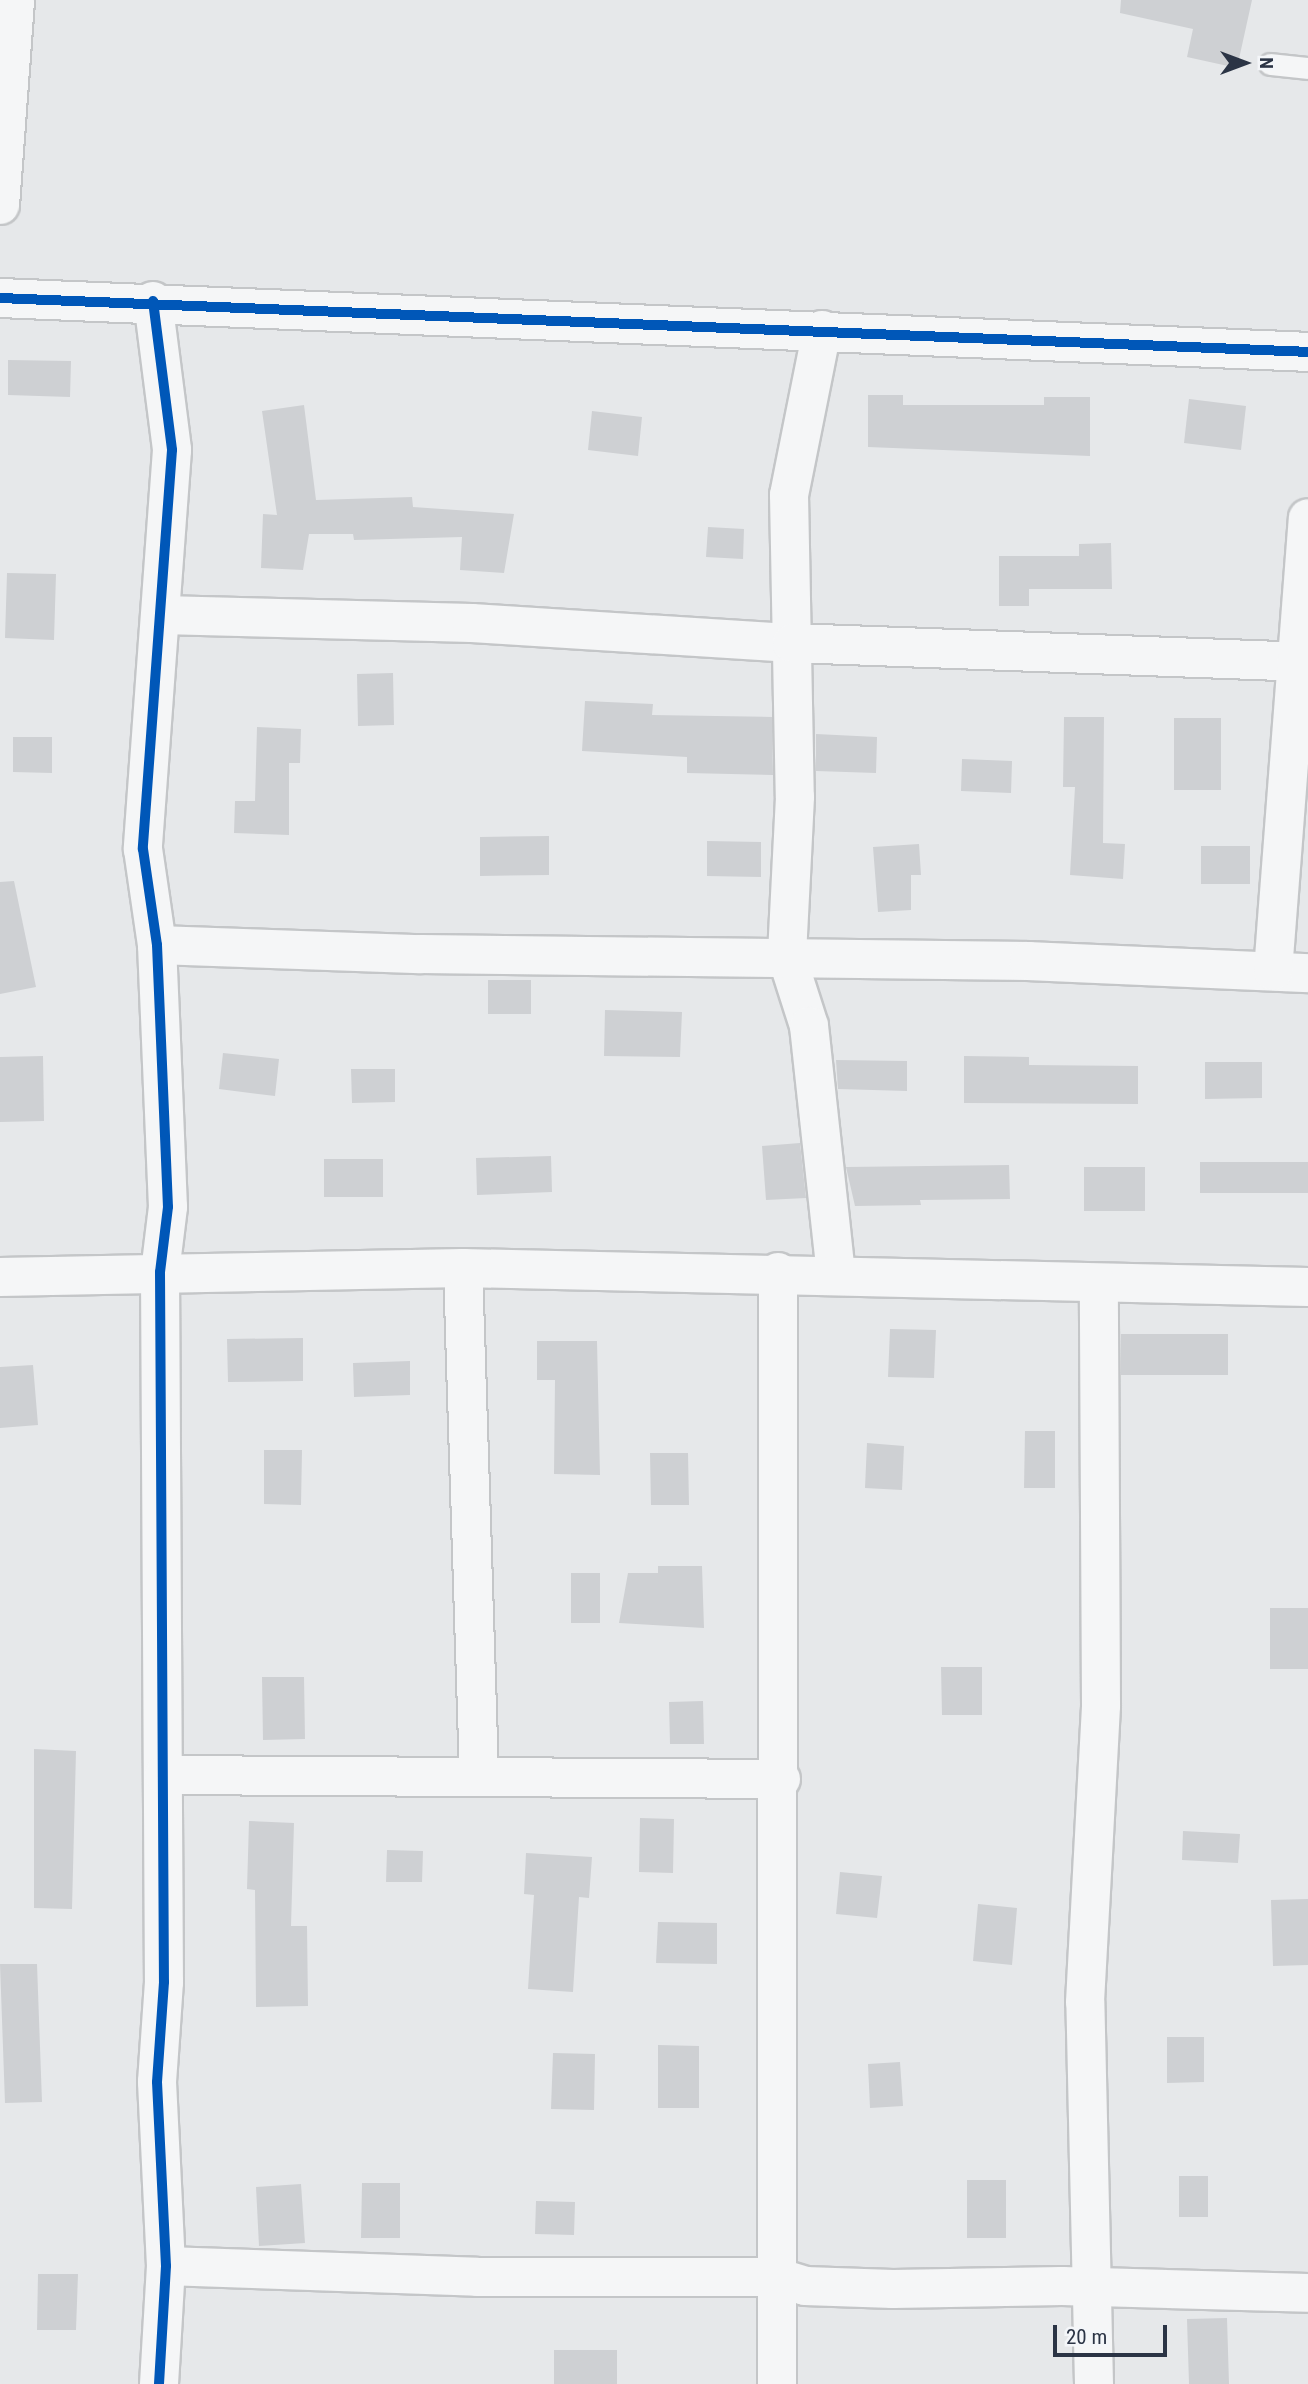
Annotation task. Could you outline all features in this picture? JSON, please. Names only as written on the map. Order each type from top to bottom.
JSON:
[{"type":"street","points":[[0,205],[15,0]]},
{"type":"street","points":[[0,298],[153,301],[464,320],[648,320],[1308,352]]},
{"type":"street","points":[[153,301],[172,450],[143,849],[157,945],[168,1208],[160,1272],[164,1982],[157,2082],[166,2266],[159,2384]]},
{"type":"street","points":[[822,330],[789,495],[795,797],[787,957],[809,1026],[836,1276]]},
{"type":"street","points":[[157,945],[421,954],[787,957],[1290,972],[1308,518]]},
{"type":"street","points":[[162,615],[472,623],[792,643],[1303,662]]},
{"type":"street","points":[[463,1268],[479,1775]]},
{"type":"street","points":[[0,1277],[463,1268],[778,1272],[1099,1286],[1308,1287]]},
{"type":"street","points":[[777,2384],[781,1779],[778,1272]]},
{"type":"street","points":[[1094,2384],[1085,2002],[1101,1704],[1099,1286]]},
{"type":"street","points":[[164,1775],[781,1779]]},
{"type":"street","points":[[166,2266],[477,2277],[776,2277],[805,2286],[1062,2286],[1093,2291],[1308,2293]]},
{"type":"lane","points":[[1270,64],[1308,68]]},
{"type":"building","points":[[1121,0],[1252,0],[1237,68],[1187,57],[1193,29],[1120,13]]},
{"type":"building","points":[[8,360],[71,361],[70,397],[8,395]]},
{"type":"building","points":[[868,395],[903,395],[903,405],[1044,405],[1044,397],[1090,397],[1090,456],[868,447]]},
{"type":"building","points":[[1189,399],[1246,406],[1241,450],[1184,443]]},
{"type":"building","points":[[304,405],[316,500],[412,497],[413,507],[514,514],[504,573],[460,570],[462,537],[354,540],[353,534],[309,534],[303,570],[261,568],[263,514],[277,515],[262,411]]},
{"type":"building","points":[[592,411],[642,417],[638,456],[588,450]]},
{"type":"building","points":[[708,527],[744,529],[743,559],[706,557]]},
{"type":"building","points":[[1111,543],[1112,589],[1029,589],[1029,606],[999,606],[999,556],[1079,556],[1079,544]]},
{"type":"building","points":[[7,573],[56,574],[54,640],[5,638]]},
{"type":"building","points":[[393,673],[394,725],[358,726],[357,674]]},
{"type":"building","points":[[585,701],[653,704],[652,715],[772,717],[773,775],[687,773],[687,757],[582,751]]},
{"type":"building","points":[[1064,717],[1104,717],[1103,843],[1125,844],[1123,879],[1070,875],[1075,787],[1063,787]]},
{"type":"building","points":[[1174,718],[1221,718],[1221,790],[1174,790]]},
{"type":"building","points":[[257,727],[301,729],[300,763],[289,763],[289,835],[234,833],[235,801],[255,801]]},
{"type":"building","points":[[816,734],[877,737],[876,773],[816,771]]},
{"type":"building","points":[[13,737],[52,737],[52,773],[13,772]]},
{"type":"building","points":[[962,759],[1012,761],[1011,793],[961,791]]},
{"type":"building","points":[[549,836],[549,875],[480,876],[480,837]]},
{"type":"building","points":[[707,841],[761,842],[761,877],[707,876]]},
{"type":"building","points":[[919,844],[921,875],[911,875],[911,910],[878,912],[873,847]]},
{"type":"building","points":[[1201,846],[1250,846],[1250,884],[1201,884]]},
{"type":"building","points":[[14,881],[36,987],[0,994],[0,882]]},
{"type":"building","points":[[488,980],[531,980],[531,1014],[488,1014]]},
{"type":"building","points":[[605,1010],[682,1012],[680,1057],[604,1056]]},
{"type":"building","points":[[223,1053],[279,1059],[275,1096],[219,1089]]},
{"type":"building","points":[[43,1056],[44,1121],[0,1122],[0,1057]]},
{"type":"building","points":[[964,1056],[1029,1057],[1029,1065],[1138,1066],[1138,1104],[964,1103]]},
{"type":"building","points":[[836,1060],[907,1061],[907,1091],[838,1089]]},
{"type":"building","points":[[1205,1062],[1262,1062],[1262,1098],[1205,1099]]},
{"type":"building","points":[[351,1069],[395,1069],[395,1102],[352,1103]]},
{"type":"building","points":[[800,1143],[806,1198],[766,1200],[762,1146]]},
{"type":"building","points":[[551,1156],[552,1192],[477,1195],[476,1158]]},
{"type":"building","points":[[324,1159],[383,1159],[383,1197],[324,1197]]},
{"type":"building","points":[[1200,1162],[1308,1162],[1308,1193],[1200,1193]]},
{"type":"building","points":[[1009,1165],[1010,1199],[920,1200],[921,1205],[855,1206],[846,1167]]},
{"type":"building","points":[[1084,1167],[1145,1167],[1145,1211],[1084,1211]]},
{"type":"building","points":[[890,1329],[936,1330],[934,1378],[888,1377]]},
{"type":"building","points":[[1121,1334],[1228,1334],[1228,1375],[1121,1375]]},
{"type":"building","points":[[303,1338],[303,1381],[228,1382],[227,1339]]},
{"type":"building","points":[[537,1341],[597,1341],[600,1475],[554,1474],[555,1380],[537,1380]]},
{"type":"building","points":[[410,1361],[410,1395],[354,1397],[353,1363]]},
{"type":"building","points":[[33,1365],[38,1425],[0,1428],[0,1367]]},
{"type":"building","points":[[1025,1431],[1055,1431],[1055,1488],[1024,1488]]},
{"type":"building","points":[[867,1443],[904,1446],[902,1490],[865,1488]]},
{"type":"building","points":[[264,1450],[302,1450],[301,1505],[264,1504]]},
{"type":"building","points":[[650,1453],[688,1453],[689,1505],[651,1505]]},
{"type":"building","points":[[658,1566],[702,1566],[704,1628],[619,1623],[628,1573],[658,1573]]},
{"type":"building","points":[[571,1573],[600,1573],[600,1623],[571,1623]]},
{"type":"building","points":[[1270,1608],[1308,1608],[1308,1669],[1270,1669]]},
{"type":"building","points":[[941,1667],[982,1667],[982,1715],[942,1715]]},
{"type":"building","points":[[262,1677],[304,1677],[305,1739],[263,1740]]},
{"type":"building","points":[[703,1701],[704,1744],[670,1744],[669,1702]]},
{"type":"building","points":[[34,1749],[76,1751],[72,1909],[34,1908]]},
{"type":"building","points":[[640,1818],[674,1819],[673,1873],[639,1872]]},
{"type":"building","points":[[249,1821],[294,1823],[291,1926],[307,1926],[308,2006],[256,2007],[255,1890],[247,1889]]},
{"type":"building","points":[[1183,1831],[1240,1834],[1238,1863],[1182,1860]]},
{"type":"building","points":[[387,1850],[423,1851],[422,1882],[386,1882]]},
{"type":"building","points":[[526,1853],[592,1857],[589,1898],[579,1897],[573,1992],[528,1989],[534,1895],[524,1894]]},
{"type":"building","points":[[840,1872],[882,1876],[877,1918],[836,1914]]},
{"type":"building","points":[[1308,1899],[1308,1965],[1273,1966],[1271,1900]]},
{"type":"building","points":[[978,1904],[1017,1908],[1012,1965],[973,1961]]},
{"type":"building","points":[[658,1922],[717,1923],[717,1964],[656,1963]]},
{"type":"building","points":[[0,1964],[37,1964],[42,2102],[5,2103]]},
{"type":"building","points":[[1167,2037],[1204,2037],[1204,2082],[1167,2083]]},
{"type":"building","points":[[658,2045],[699,2046],[699,2108],[658,2108]]},
{"type":"building","points":[[553,2053],[595,2054],[594,2110],[551,2109]]},
{"type":"building","points":[[900,2062],[903,2106],[870,2108],[868,2064]]},
{"type":"building","points":[[1179,2176],[1208,2176],[1208,2217],[1179,2217]]},
{"type":"building","points":[[967,2180],[1006,2180],[1006,2238],[967,2238]]},
{"type":"building","points":[[362,2183],[400,2183],[400,2238],[361,2238]]},
{"type":"building","points":[[301,2184],[305,2243],[259,2246],[256,2187]]},
{"type":"building","points":[[536,2201],[575,2202],[574,2235],[535,2234]]},
{"type":"building","points":[[38,2274],[78,2274],[76,2330],[37,2330]]},
{"type":"building","points":[[1227,2318],[1229,2384],[1189,2384],[1187,2319]]},
{"type":"building","points":[[554,2350],[617,2350],[617,2384],[554,2384]]},
{"type":"cycle path","points":[[0,298],[1308,352]]},
{"type":"cycle path","points":[[153,301],[172,450],[143,849],[157,945],[168,1207],[160,1272],[164,1982],[157,2082],[166,2266],[159,2384]]}]
